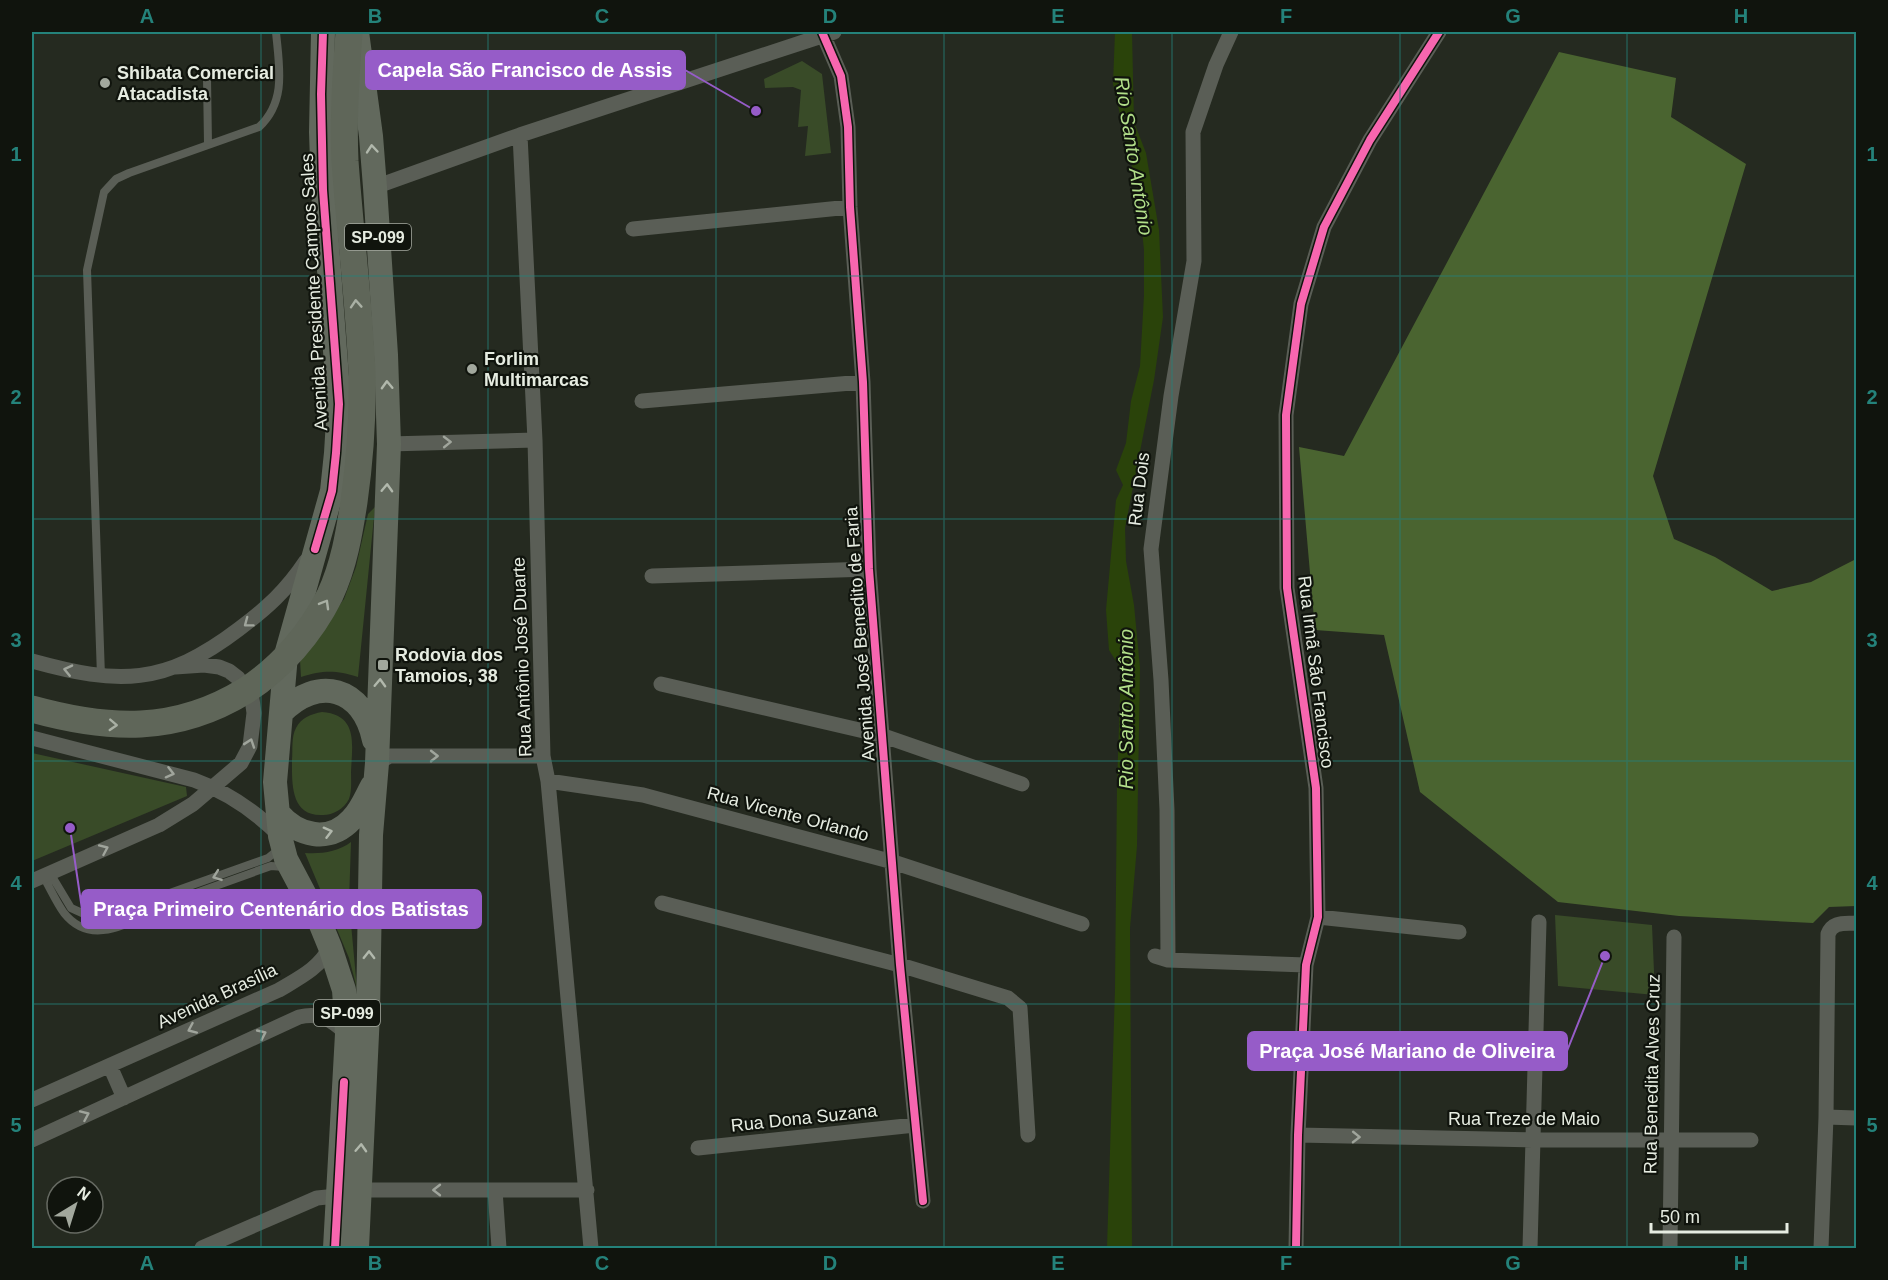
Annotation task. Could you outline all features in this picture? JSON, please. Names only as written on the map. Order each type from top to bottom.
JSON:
[{"type":"highway","points":[[43,712],[115,726],[172,720],[208,710],[261,681],[282,661],[312,625],[330,596],[349,533],[357,479],[361,425],[362,373],[345,158],[349,32]]},
{"type":"main road","name":"Avenida Presidente Campos Sales","points":[[323,32],[322,180],[339,404],[336,453],[332,491],[286,655],[275,782],[277,837],[330,947],[344,990],[347,1034],[348,1193],[357,1248]]},
{"type":"main road","name":"Avenida Presidente Campos Sales","points":[[335,1248],[348,1193],[368,1013],[371,835],[376,772],[389,444],[386,355],[375,187],[371,136],[357,32]]},
{"type":"main road","name":"SP-099","points":[[277,837],[286,822],[296,830],[308,833],[322,835],[335,831],[353,818],[376,772],[372,731],[367,718],[360,708],[339,693],[326,689],[303,695],[281,713]]},
{"type":"street","name":"Rua Dois","points":[[1231,32],[1216,65],[1193,132],[1194,261],[1171,396],[1151,549],[1166,786],[1162,958],[1306,964]]},
{"type":"street","name":"Rua Irmã São Francisco","points":[[1296,1248],[1298,1136],[1306,964],[1318,917],[1316,788],[1287,588],[1286,415],[1301,304],[1324,227],[1370,140],[1439,32]]},
{"type":"street","points":[[375,187],[520,135],[826,33]]},
{"type":"street","name":"Avenida José Benedito de Faria","points":[[826,33],[841,76],[848,127],[850,207],[863,382],[869,569],[900,965],[923,1201]]},
{"type":"street","name":"Rua Antônio José Duarte","points":[[520,135],[535,440],[543,756],[548,782],[591,1248]]},
{"type":"street","points":[[633,229],[850,207]]},
{"type":"street","points":[[642,401],[863,382]]},
{"type":"street","points":[[389,444],[535,440]]},
{"type":"street","points":[[32,661],[101,677],[147,675],[175,667],[216,646],[270,606],[293,580],[315,549]]},
{"type":"street","points":[[652,576],[869,569]]},
{"type":"street","points":[[42,877],[159,825],[192,804],[241,763],[250,746],[254,713],[252,699],[238,678],[229,671],[204,665],[175,667]]},
{"type":"street","points":[[661,684],[881,735],[1022,784]]},
{"type":"street","points":[[32,738],[213,786],[256,814],[277,837]]},
{"type":"street","points":[[376,772],[390,756],[543,756]]},
{"type":"street","name":"Rua Vicente Orlando","points":[[548,782],[643,795],[893,862],[1082,924]]},
{"type":"street","points":[[662,903],[900,965],[1008,998],[1020,1008],[1028,1135]]},
{"type":"street","points":[[1318,917],[1459,932]]},
{"type":"street","points":[[1530,1248],[1539,922]]},
{"type":"street","points":[[1821,1248],[1826,1117],[1828,934],[1832,926],[1857,923]]},
{"type":"street","name":"Rua Benedita Alves Cruz","points":[[1670,1248],[1674,937]]},
{"type":"street","name":"Avenida Brasília","points":[[32,1100],[279,990],[314,968],[326,957],[330,947]]},
{"type":"street","points":[[32,1140],[299,1017],[321,1015],[333,1021],[347,1034]]},
{"type":"street","points":[[111,1066],[124,1098]]},
{"type":"street","points":[[1826,1117],[1857,1118]]},
{"type":"street","name":"Rua Dona Suzana","points":[[698,1148],[915,1125]]},
{"type":"street","name":"Rua Treze de Maio","points":[[1298,1136],[1532,1140],[1751,1140]]},
{"type":"street","points":[[495,1190],[499,1248]]},
{"type":"street","points":[[202,1248],[317,1198],[348,1193],[587,1190]]},
{"type":"lane","points":[[101,677],[87,270],[104,192],[116,179],[129,172],[259,127],[267,119],[279,96],[276,32]]},
{"type":"lane","points":[[207,78],[208,144]]},
{"type":"lane","points":[[167,894],[277,837]]},
{"type":"lane","points":[[171,902],[276,865],[291,869]]},
{"type":"lane","points":[[42,877],[71,908],[102,922],[112,920],[153,900]]},
{"type":"lane","points":[[42,877],[63,911],[75,922],[89,930],[101,932],[115,928],[157,910]]},
{"type":"shaded area","points":[[1559,52],[1676,78],[1671,117],[1746,164],[1653,476],[1674,539],[1715,557],[1772,591],[1811,582],[1856,559],[1856,906],[1829,907],[1813,923],[1679,916],[1558,902],[1420,792],[1384,635],[1315,630],[1299,447],[1344,456]]},
{"type":"shaded area","points":[[802,61],[822,74],[831,153],[805,156],[808,126],[798,127],[801,90],[793,87],[765,88],[764,79]]},
{"type":"shaded area","points":[[375,507],[358,677],[330,672],[301,677],[300,660],[344,599],[356,567],[368,514]]},
{"type":"shaded area","points":[[322,712],[334,714],[348,725],[352,742],[349,799],[338,811],[323,815],[312,814],[299,804],[293,788],[292,769],[293,739],[296,728],[307,717]]},
{"type":"shaded area","points":[[32,753],[186,787],[187,796],[32,861]]},
{"type":"shaded area","points":[[351,842],[349,902],[357,989],[349,958],[305,853],[329,852]]},
{"type":"shaded area","points":[[1555,915],[1652,925],[1655,995],[1558,986]]},
{"type":"water","name":"Rio Santo Antônio","points":[[1115,32],[1132,32],[1134,122],[1146,153],[1159,230],[1163,317],[1154,380],[1125,528],[1126,561],[1134,605],[1140,668],[1137,846],[1130,928],[1132,1248],[1107,1248],[1121,669],[1109,650],[1106,610],[1116,500],[1123,485],[1116,470],[1126,443],[1131,401],[1140,366],[1144,250],[1138,192],[1113,84]]},
{"type":"cycle path","points":[[315,549],[332,491],[339,404],[323,190],[321,94],[323,32]]},
{"type":"cycle path","points":[[822,32],[841,76],[848,127],[850,207],[863,382],[869,569],[900,965],[923,1201]]},
{"type":"cycle path","points":[[1296,1248],[1298,1135],[1306,965],[1318,917],[1316,788],[1287,588],[1286,415],[1301,304],[1324,227],[1370,140],[1439,32]]},
{"type":"cycle path","points":[[335,1248],[344,1082]]},
{"type":"place","name":"Shibata Comercial Atacadista","points":[[105,83]]},
{"type":"place","name":"Capela São Francisco de Assis","points":[[756,111]]},
{"type":"place","name":"Forlim Multimarcas","points":[[472,369]]},
{"type":"place","name":"Rodovia dos Tamoios, 38","points":[[383,665]]},
{"type":"place","name":"Praça Primeiro Centenário dos Batistas","points":[[70,828]]},
{"type":"place","name":"Praça José Mariano de Oliveira","points":[[1605,956]]}]
